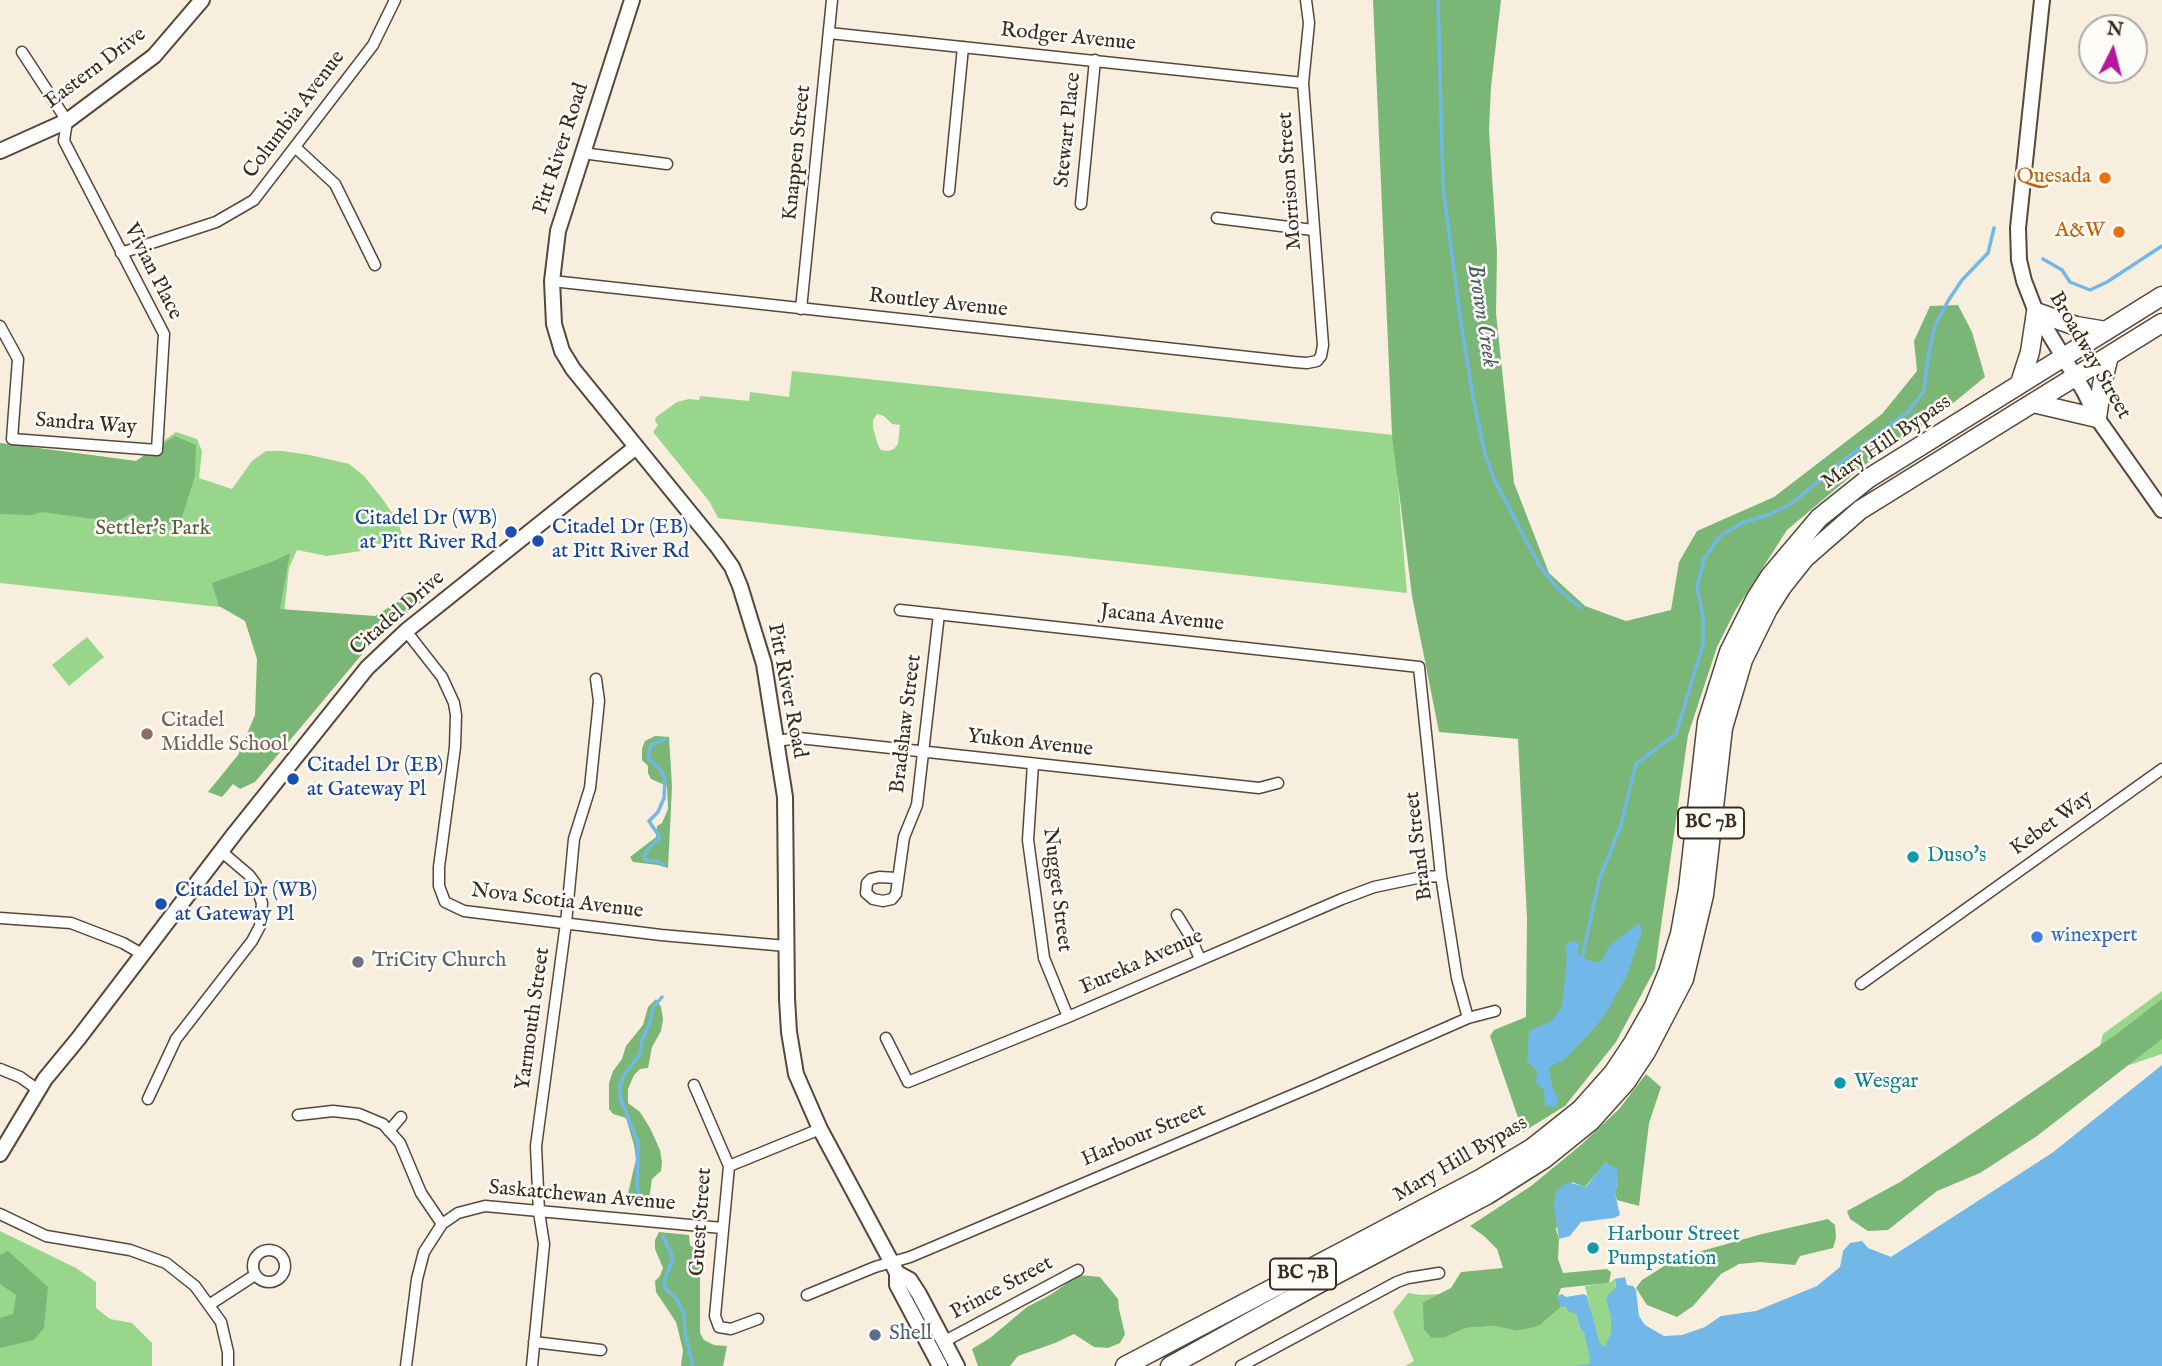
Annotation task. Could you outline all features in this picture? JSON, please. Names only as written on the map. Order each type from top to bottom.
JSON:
[{"type":"highway","name":"Mary Hill Bypass","points":[[1125,1366],[1480,1179],[1532,1148],[1581,1109],[1613,1073],[1633,1043],[1654,1006],[1668,972],[1680,934],[1688,890],[1707,722],[1729,652],[1770,576],[1819,518],[1869,478],[2162,296]]},
{"type":"highway","points":[[2020,383],[2031,352],[2036,312],[2076,326],[2106,331]]},
{"type":"highway","name":"Mary Hill Bypass","points":[[1170,1366],[1487,1195],[1544,1159],[1591,1121],[1617,1092],[1646,1052],[1684,979],[1704,895],[1723,728],[1743,660],[1782,587],[1805,558],[1860,510],[2162,323]]},
{"type":"highway","points":[[2033,403],[2097,418],[2109,356]]},
{"type":"main road","name":"Eastern Drive","points":[[0,151],[67,121],[154,56],[202,0]]},
{"type":"main road","name":"Pitt River Road","points":[[632,0],[558,231],[552,281],[554,324],[566,359],[717,546],[736,576],[764,664],[786,815],[789,1032],[796,1074],[820,1129],[895,1268],[897,1284],[940,1366]]},
{"type":"main road","name":"Broadway Street","points":[[2042,0],[2018,228],[2019,260],[2036,312],[2097,418],[2162,510]]},
{"type":"main road","name":"Citadel Drive","points":[[0,1154],[37,1090],[352,685],[380,654],[406,631],[636,447]]},
{"type":"main road","name":"Pitt River Road","points":[[895,1268],[910,1280],[929,1310],[957,1366]]},
{"type":"main road","points":[[925,1338],[945,1341]]},
{"type":"street","name":"Columbia Avenue","points":[[121,253],[216,222],[254,200],[373,45],[395,0]]},
{"type":"street","name":"Knappen Street","points":[[802,309],[832,0]]},
{"type":"street","name":"Morrison Street","points":[[1306,0],[1309,23],[1303,83],[1323,345],[1319,359]]},
{"type":"street","name":"Rodger Avenue","points":[[829,33],[1303,83]]},
{"type":"street","points":[[949,191],[963,47]]},
{"type":"street","points":[[22,52],[67,121]]},
{"type":"street","name":"Stewart Place","points":[[1081,204],[1095,60]]},
{"type":"street","name":"Vivian Place","points":[[67,121],[64,141],[164,334],[157,450]]},
{"type":"street","points":[[295,148],[335,184],[375,265]]},
{"type":"street","points":[[582,153],[667,164]]},
{"type":"street","points":[[1217,218],[1313,229]]},
{"type":"street","name":"Routley Avenue","points":[[552,281],[1294,362],[1311,363],[1319,359]]},
{"type":"street","name":"Sandra Way","points":[[0,326],[18,359],[12,439],[157,450]]},
{"type":"street","name":"Jacana Avenue","points":[[900,610],[1419,667]]},
{"type":"street","name":"Bradshaw Street","points":[[897,878],[905,832],[917,805],[939,614]]},
{"type":"street","name":"Nova Scotia Avenue","points":[[406,631],[442,677],[454,703],[456,715],[455,747],[439,867],[439,886],[445,902],[464,911],[786,946]]},
{"type":"street","name":"Brand Street","points":[[1419,667],[1441,876],[1457,978],[1468,1018]]},
{"type":"street","name":"Yarmouth Street","points":[[531,1366],[544,1244],[539,1212],[536,1146],[575,839],[590,788],[599,701],[596,679]]},
{"type":"street","name":"Yukon Avenue","points":[[776,741],[799,738],[1259,789],[1278,783]]},
{"type":"street","name":"Nugget Street","points":[[1033,764],[1028,840],[1044,958],[1068,1017]]},
{"type":"street","name":"Kebet Way","points":[[1861,984],[2162,769]]},
{"type":"street","points":[[148,1099],[176,1039],[252,941],[260,926],[260,892],[249,874],[222,852]]},
{"type":"street","name":"Eureka Avenue","points":[[886,1038],[908,1082],[1374,887],[1441,876]]},
{"type":"street","points":[[1177,915],[1200,959]]},
{"type":"street","points":[[0,918],[71,923],[123,943],[142,954]]},
{"type":"street","name":"Harbour Street","points":[[807,1295],[870,1269],[895,1268],[910,1257],[1468,1018],[1495,1011]]},
{"type":"street","points":[[0,1069],[20,1077],[37,1090]]},
{"type":"street","name":"Guest Street","points":[[694,1084],[729,1166],[715,1316],[719,1327],[731,1329],[758,1319]]},
{"type":"street","points":[[298,1115],[333,1111],[359,1114],[383,1124],[400,1143],[421,1193],[442,1224],[424,1252],[417,1279],[407,1366]]},
{"type":"street","points":[[389,1131],[401,1117]]},
{"type":"street","points":[[729,1166],[820,1129]]},
{"type":"street","name":"Saskatchewan Avenue","points":[[442,1224],[458,1213],[485,1206],[722,1228]]},
{"type":"street","points":[[0,1214],[46,1236],[130,1250],[166,1264],[195,1286],[221,1322],[228,1352],[228,1366]]},
{"type":"street","name":"Prince Street","points":[[945,1341],[1078,1270]]},
{"type":"street","points":[[1241,1366],[1397,1282],[1439,1273]]},
{"type":"street","points":[[209,1305],[255,1275]]},
{"type":"street","points":[[534,1342],[601,1350]]},
{"type":"green space","points":[[1373,0],[1501,0],[1489,130],[1497,252],[1496,313],[1514,483],[1549,573],[1585,606],[1626,621],[1671,610],[1679,562],[1697,531],[1774,497],[1882,414],[1917,371],[1914,341],[1930,306],[1958,305],[1972,332],[1985,377],[1941,413],[1863,466],[1787,530],[1735,611],[1717,647],[1688,735],[1655,969],[1616,1042],[1565,1106],[1523,1132],[1490,1036],[1494,1030],[1526,1017],[1527,918],[1518,739],[1439,732],[1412,596],[1392,435]]},
{"type":"green space","points":[[792,371],[1394,435],[1407,593],[718,518],[709,501],[653,432],[658,425],[656,417],[677,402],[699,400],[700,396],[749,401],[750,392],[789,397]],"holes":[[[877,414],[884,416],[892,424],[900,425],[898,444],[888,451],[881,450],[873,428],[873,420]]]},
{"type":"green space","name":"Settler's Park","points":[[176,432],[197,439],[202,451],[199,478],[232,489],[252,461],[266,451],[310,455],[349,464],[364,476],[381,497],[397,520],[402,535],[361,551],[327,556],[297,550],[289,568],[284,614],[0,583],[0,443],[136,461]]},
{"type":"green space","points":[[175,436],[196,445],[195,476],[182,517],[154,533],[132,513],[116,522],[42,512],[31,515],[0,514],[0,443],[136,461]]},
{"type":"green space","points":[[290,553],[280,609],[375,616],[417,590],[424,600],[379,634],[255,782],[240,789],[233,784],[222,797],[208,792],[238,755],[255,715],[257,659],[245,621],[219,606],[212,583]]},
{"type":"green space","points":[[87,637],[104,657],[69,686],[52,665]]},
{"type":"green space","points":[[655,736],[669,737],[672,786],[668,868],[633,862],[630,857],[656,837],[657,826],[662,823],[668,809],[667,786],[651,779],[648,766],[642,760],[645,741]]},
{"type":"green space","points":[[2162,991],[2162,1054],[2129,1065],[2100,1046],[2103,1034]]},
{"type":"green space","points":[[656,999],[663,1019],[661,1031],[652,1047],[648,1068],[640,1069],[634,1075],[628,1089],[628,1103],[640,1112],[650,1128],[660,1150],[662,1162],[661,1171],[652,1179],[648,1207],[640,1207],[626,1202],[636,1159],[634,1145],[626,1118],[613,1114],[609,1109],[609,1083],[626,1046],[643,1025],[648,1007]]},
{"type":"green space","points":[[2162,999],[2162,1039],[2037,1136],[1980,1173],[1937,1191],[1888,1230],[1868,1231],[1850,1219],[1847,1211],[1900,1182],[1955,1145],[2118,1033]]},
{"type":"green space","points":[[1646,1074],[1661,1087],[1649,1123],[1639,1206],[1617,1200],[1615,1193],[1618,1182],[1606,1162],[1585,1187],[1572,1182],[1556,1229],[1559,1239],[1558,1259],[1563,1273],[1607,1269],[1611,1272],[1609,1283],[1561,1288],[1558,1296],[1561,1307],[1539,1326],[1517,1331],[1494,1326],[1465,1328],[1446,1337],[1432,1338],[1424,1330],[1423,1302],[1451,1288],[1461,1272],[1503,1268],[1497,1249],[1470,1226],[1531,1186],[1582,1144],[1619,1109]]},
{"type":"green space","points":[[1828,1219],[1835,1225],[1836,1238],[1833,1248],[1800,1256],[1795,1265],[1760,1262],[1739,1264],[1721,1274],[1693,1306],[1677,1317],[1647,1305],[1636,1288],[1642,1280],[1677,1258]]},
{"type":"green space","points":[[0,1231],[76,1268],[96,1282],[96,1308],[110,1319],[132,1323],[152,1343],[152,1366],[0,1366]]},
{"type":"green space","points":[[659,1232],[689,1235],[690,1245],[698,1252],[700,1333],[704,1340],[714,1345],[727,1346],[723,1366],[681,1366],[683,1350],[676,1322],[656,1292],[655,1281],[663,1268],[655,1249]]},
{"type":"green space","points":[[8,1251],[48,1287],[44,1328],[34,1340],[0,1348],[0,1318],[13,1314],[16,1295],[0,1284],[0,1255]]},
{"type":"green space","points":[[1079,1275],[1100,1277],[1118,1299],[1125,1334],[1120,1343],[1108,1348],[1094,1347],[1074,1334],[1018,1356],[1010,1366],[978,1366],[972,1349],[990,1338],[1027,1307]]},
{"type":"green space","points":[[1615,1279],[1618,1316],[1604,1366],[1585,1286],[1609,1283]]},
{"type":"green space","points":[[1408,1293],[1440,1294],[1423,1302],[1446,1337],[1465,1328],[1494,1326],[1517,1331],[1539,1326],[1561,1307],[1566,1307],[1576,1314],[1593,1366],[1405,1366],[1414,1361],[1393,1312]]},
{"type":"water","points":[[1639,923],[1642,931],[1627,975],[1608,1010],[1564,1060],[1549,1067],[1552,1086],[1558,1099],[1556,1107],[1545,1106],[1544,1089],[1536,1083],[1537,1071],[1527,1061],[1529,1031],[1551,1021],[1562,1007],[1567,958],[1565,946],[1571,941],[1579,943],[1578,955],[1593,962],[1602,961],[1609,946]]},
{"type":"water","points":[[2162,1065],[2162,1366],[1574,1366],[1589,1364],[1584,1333],[1576,1314],[1568,1311],[1566,1307],[1561,1307],[1557,1296],[1587,1296],[1600,1344],[1605,1347],[1611,1333],[1611,1317],[1606,1298],[1616,1287],[1615,1279],[1625,1277],[1627,1285],[1633,1286],[1636,1290],[1639,1316],[1645,1325],[1664,1336],[1682,1335],[1705,1327],[1721,1316],[1756,1311],[1817,1286],[1840,1267],[1843,1251],[1850,1243],[1862,1241],[1868,1248],[1891,1257],[2052,1153]]},
{"type":"water","points":[[1605,1162],[1617,1169],[1615,1193],[1620,1215],[1581,1222],[1570,1236],[1559,1239],[1554,1206],[1556,1192],[1568,1182],[1586,1187]]},
{"type":"waterway","name":"Brown Creek","points":[[1438,0],[1443,187],[1461,323],[1485,454],[1494,479],[1539,565],[1558,589],[1581,608]]},
{"type":"waterway","points":[[1581,962],[1600,877],[1621,825],[1636,764],[1676,734],[1703,644],[1703,615],[1697,588],[1704,559],[1720,536],[1742,523],[1791,504],[1908,412],[1924,391],[1935,326],[1962,280],[1988,253],[1994,228]]},
{"type":"waterway","points":[[2043,259],[2062,270],[2070,282],[2090,290],[2162,246]]},
{"type":"waterway","points":[[664,865],[645,860],[644,857],[659,839],[649,821],[658,812],[664,798],[665,779],[648,754],[651,745],[665,739]]},
{"type":"waterway","points":[[643,1206],[637,1188],[638,1143],[620,1097],[620,1085],[640,1054],[653,1008],[662,997]]},
{"type":"waterway","points":[[663,1236],[673,1258],[664,1281],[666,1289],[676,1298],[684,1314],[685,1334],[693,1366]]},
{"type":"place","name":"Quesada","points":[[2105,178]]},
{"type":"place","name":"A&W","points":[[2119,232]]},
{"type":"place","name":"Citadel Dr (WB) at Pitt River Rd","points":[[511,532]]},
{"type":"place","name":"Citadel Dr (EB) at Pitt River Rd","points":[[538,541]]},
{"type":"place","name":"Citadel Middle School","points":[[147,734]]},
{"type":"place","name":"Citadel Dr (EB) at Gateway Pl","points":[[293,779]]},
{"type":"place","name":"Duso's","points":[[1913,857]]},
{"type":"place","name":"Citadel Dr (WB) at Gateway Pl","points":[[161,904]]},
{"type":"place","name":"winexpert","points":[[2037,937]]},
{"type":"place","name":"TriCity Church","points":[[358,962]]},
{"type":"place","name":"Wesgar","points":[[1840,1083]]},
{"type":"place","name":"Harbour Street Pumpstation","points":[[1593,1248]]},
{"type":"place","name":"Shell","points":[[875,1335]]}]
